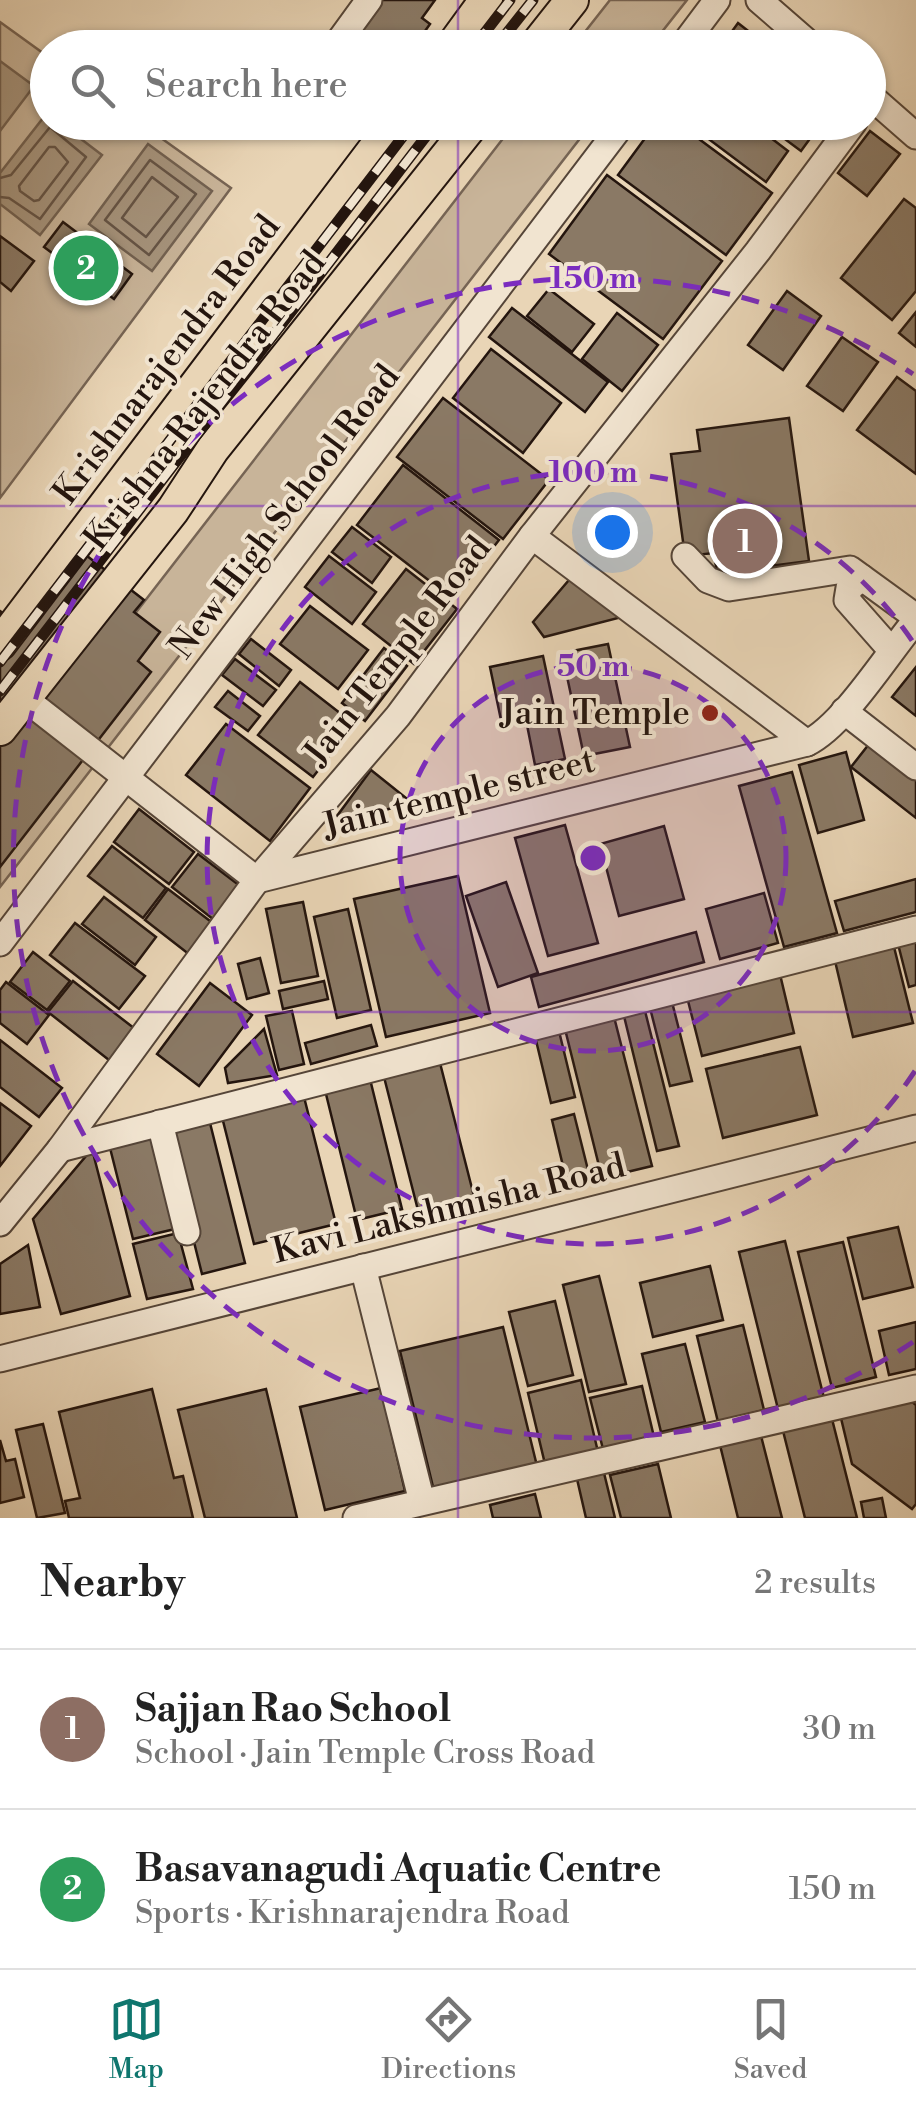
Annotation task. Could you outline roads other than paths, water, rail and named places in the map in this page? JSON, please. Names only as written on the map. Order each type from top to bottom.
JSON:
[{"type":"main road","points":[[464,30],[486,0]]},
{"type":"main road","points":[[548,30],[572,0]]},
{"type":"main road","name":"Krishnarajendra Road","points":[[0,644],[381,140]]},
{"type":"main road","name":"Krishna Rajendra Road","points":[[0,729],[173,510],[213,449],[460,140]]},
{"type":"street","points":[[347,30],[369,0]]},
{"type":"street","points":[[694,30],[717,0]]},
{"type":"street","points":[[758,0],[793,30]]},
{"type":"street","points":[[886,111],[916,136]]},
{"type":"street","name":"New High School Road","points":[[0,943],[610,140]]},
{"type":"street","name":"Jain Temple Road","points":[[0,1222],[60,1148],[257,880],[398,716],[532,536],[758,251],[841,140]]},
{"type":"street","points":[[532,536],[808,743]]},
{"type":"street","points":[[686,556],[708,580],[729,588],[850,570],[916,619]]},
{"type":"street","points":[[862,578],[849,588],[847,600],[890,650]]},
{"type":"street","name":"Jain temple street","points":[[257,880],[808,743],[820,737],[844,711],[916,619]]},
{"type":"street","points":[[24,698],[257,880]]},
{"type":"street","points":[[844,711],[916,766]]},
{"type":"street","points":[[60,1148],[916,929]]},
{"type":"street","points":[[160,1123],[187,1232]]},
{"type":"street","name":"Kavi Lakshmisha Road","points":[[0,1358],[916,1128]]},
{"type":"street","points":[[363,1267],[422,1502]]},
{"type":"street","points":[[356,1518],[916,1388]]},
{"type":"water","points":[[0,61],[30,83],[30,91],[0,131]]},
{"type":"water","points":[[30,135],[30,140],[82,140],[102,155],[40,235],[0,204],[0,173]]},
{"type":"water","points":[[148,144],[212,191],[152,271],[89,224]]},
{"type":"railway","points":[[487,30],[510,0]]},
{"type":"railway","points":[[509,30],[533,0]]},
{"type":"railway","points":[[0,662],[400,140]]},
{"type":"railway","points":[[0,691],[423,140]]},
{"type":"place","name":"Basavanagudi Aquatic Centre","points":[[86,268]]},
{"type":"place","name":"Sajjan Rao School","points":[[745,541]]},
{"type":"place","name":"Jain Temple","points":[[710,713]]}]
